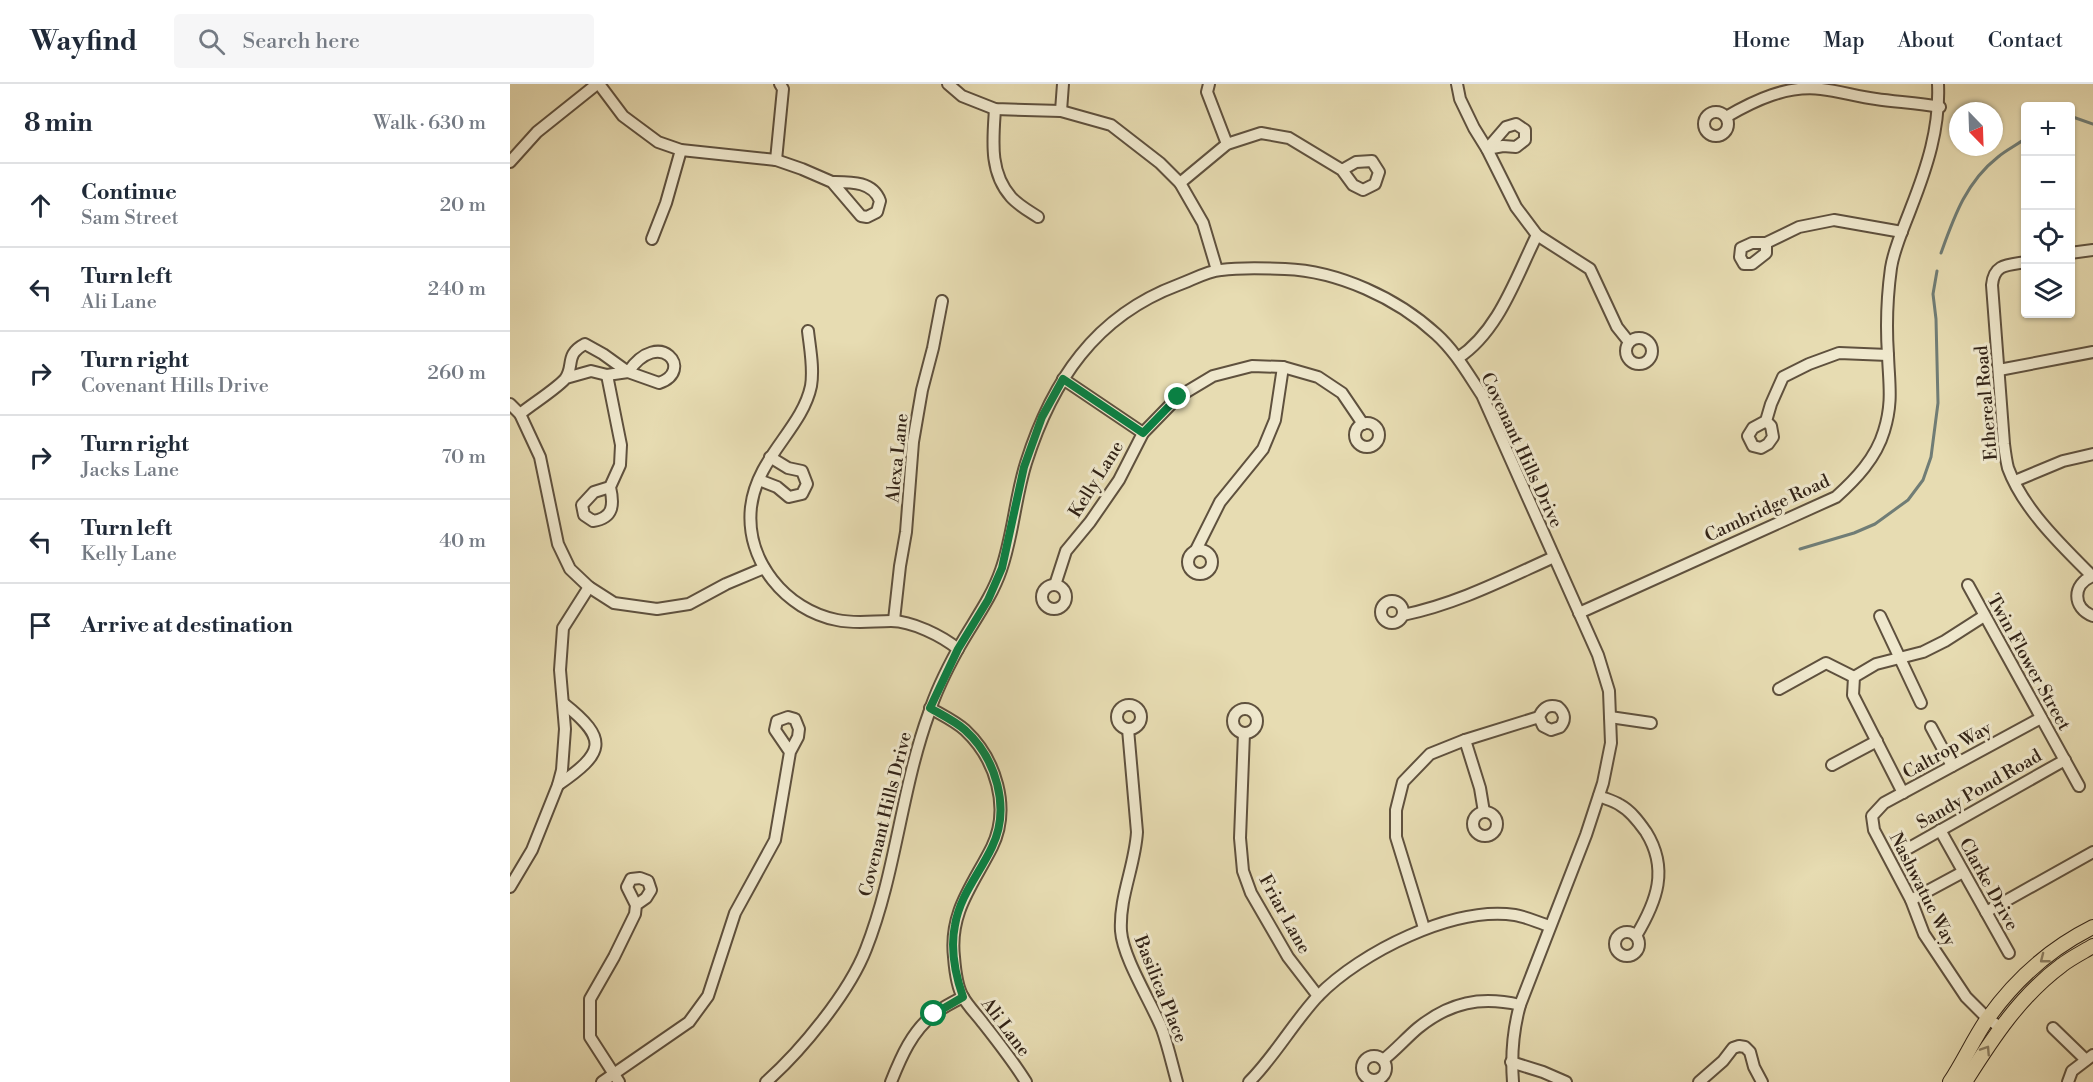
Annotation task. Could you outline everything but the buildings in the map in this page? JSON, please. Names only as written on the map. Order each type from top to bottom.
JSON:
[{"type":"main road","points":[[1950,1082],[1988,1019],[2025,974],[2050,954],[2093,927]]},
{"type":"main road","points":[[1965,1082],[2000,1027],[2034,989],[2062,965],[2093,946]]},
{"type":"street","points":[[510,162],[537,132],[598,84],[623,116],[658,142],[681,150],[776,160],[802,168],[832,182]]},
{"type":"street","points":[[776,160],[783,89],[780,84]]},
{"type":"street","points":[[948,84],[962,96],[995,109],[1061,111],[1111,125],[1160,163],[1180,183],[1203,223],[1217,270]]},
{"type":"street","points":[[1061,111],[1063,84]]},
{"type":"street","points":[[1209,84],[1207,92],[1227,144]]},
{"type":"street","points":[[1457,84],[1465,109],[1516,207],[1537,235],[1590,269],[1617,327],[1629,342]]},
{"type":"street","name":"Cambridge Road","points":[[1579,613],[1836,497],[1856,478],[1868,462],[1883,433],[1891,397],[1887,314],[1891,266],[1935,136],[1941,85]]},
{"type":"street","points":[[1726,117],[1754,101],[1785,91],[1819,89],[1940,107]]},
{"type":"street","points":[[995,109],[992,150],[998,178],[1011,197],[1038,217]]},
{"type":"street","points":[[1180,183],[1227,144],[1261,133],[1289,138],[1342,170]]},
{"type":"street","points":[[652,239],[666,203],[681,150]]},
{"type":"street","points":[[1766,243],[1799,227],[1834,220],[1902,232]]},
{"type":"street","points":[[1458,358],[1470,350],[1495,319],[1537,235]]},
{"type":"street","points":[[2075,252],[2093,250]]},
{"type":"street","name":"Ethereal Road","points":[[2021,263],[2000,268],[1993,275],[1992,285],[2004,444],[2008,468],[2027,502],[2070,554],[2092,576]]},
{"type":"street","name":"Covenant Hills Drive","points":[[766,1082],[792,1059],[843,993],[865,952],[893,860],[914,754],[930,708],[958,649],[988,600],[1002,568],[1024,467],[1042,417],[1063,379],[1084,349],[1119,315],[1162,291],[1217,270],[1256,268],[1300,269],[1357,284],[1410,313],[1436,334],[1458,358],[1482,395],[1598,655],[1609,692],[1611,743],[1599,796],[1586,834],[1520,1005],[1511,1062],[1513,1082]]},
{"type":"street","name":"Alexa Lane","points":[[894,621],[906,532],[914,442],[922,390],[942,301]]},
{"type":"street","points":[[808,331],[812,369],[809,394],[770,457],[752,501],[751,518],[754,541],[764,568],[788,596],[808,611],[845,621],[894,621],[931,633],[950,642],[958,649]]},
{"type":"street","points":[[520,414],[566,378],[591,371],[607,375],[628,372],[585,344],[577,348],[571,356],[566,378]]},
{"type":"street","points":[[1999,370],[2093,352]]},
{"type":"street","points":[[1766,421],[1783,377],[1839,353],[1888,356]]},
{"type":"street","name":"Kelly Lane","points":[[1055,585],[1066,550],[1090,522],[1119,480],[1143,433],[1178,397],[1213,376],[1252,366],[1283,367],[1318,377],[1342,393],[1363,424]]},
{"type":"street","points":[[1196,550],[1220,502],[1263,449],[1275,420],[1283,367]]},
{"type":"street","points":[[607,375],[621,445],[620,465],[610,487]]},
{"type":"street","points":[[1063,379],[1143,433]]},
{"type":"street","points":[[510,404],[520,414],[540,457],[558,544],[570,569],[589,587],[614,603],[657,609],[689,604],[726,584],[764,568]]},
{"type":"street","points":[[2015,481],[2063,461],[2093,454]]},
{"type":"street","points":[[759,480],[777,487],[789,497],[802,494],[807,484],[802,471],[788,468],[770,457]]},
{"type":"street","name":"Ethereal Road","points":[[2070,554],[2081,583],[2077,593],[2079,605],[2082,610],[2093,616]]},
{"type":"street","points":[[1403,615],[1460,600],[1554,557]]},
{"type":"street","points":[[2081,583],[2092,576]]},
{"type":"street","name":"Twin Flower Street","points":[[1968,585],[2079,786]]},
{"type":"street","points":[[510,887],[532,850],[562,770],[566,729],[560,670],[562,628],[589,587]]},
{"type":"street","points":[[1880,616],[1921,703]]},
{"type":"street","points":[[1854,676],[1876,664],[1901,659],[1945,641],[1984,616]]},
{"type":"street","points":[[1779,688],[1826,663],[1854,676]]},
{"type":"street","points":[[1854,676],[1853,695],[1903,793]]},
{"type":"street","points":[[558,785],[586,764],[596,741],[593,732],[581,718],[563,703]]},
{"type":"street","name":"Ali Lane","points":[[930,708],[964,730],[975,741],[989,761],[1000,798],[998,831],[993,846],[962,902],[955,925],[954,959],[963,997],[1026,1082]]},
{"type":"street","points":[[1424,928],[1396,837],[1396,810],[1403,782],[1430,754],[1465,740],[1539,717]]},
{"type":"street","points":[[1610,717],[1651,723]]},
{"type":"street","name":"Caltrop Way","points":[[1872,816],[1884,803],[2041,718]]},
{"type":"street","points":[[1931,727],[1952,766]]},
{"type":"street","name":"Basilica Place","points":[[1128,729],[1137,832],[1136,847],[1122,901],[1121,933],[1130,961],[1162,1029],[1177,1082]]},
{"type":"street","name":"Friar Lane","points":[[1244,733],[1240,838],[1243,871],[1251,892],[1288,957],[1318,996]]},
{"type":"street","points":[[1465,740],[1480,788],[1484,812]]},
{"type":"street","points":[[1832,765],[1877,741]]},
{"type":"street","points":[[602,1082],[616,1078],[689,1022],[708,996],[735,913],[775,840],[790,752]]},
{"type":"street","name":"Sandy Pond Road","points":[[1910,848],[2065,760]]},
{"type":"street","points":[[1599,796],[1620,805],[1634,817],[1653,843],[1658,856],[1659,872],[1656,893],[1651,909],[1636,936]]},
{"type":"street","name":"Nashwatuc Way","points":[[1872,816],[1874,830],[1911,900],[1924,934],[1966,997],[1988,1019],[2000,1027]]},
{"type":"street","name":"Clarke Drive","points":[[1940,830],[2009,953]]},
{"type":"street","points":[[1986,912],[2093,852]]},
{"type":"street","points":[[1911,900],[1963,872]]},
{"type":"street","points":[[616,1078],[590,1037],[590,999],[614,957],[635,914],[636,905]]},
{"type":"street","points":[[1250,1082],[1318,996],[1345,973],[1387,946],[1424,928],[1471,916],[1515,915],[1550,927]]},
{"type":"street","points":[[891,1082],[903,1052],[918,1030],[934,1014],[963,997]]},
{"type":"street","points":[[1383,1060],[1436,1015],[1460,1005],[1482,1000],[1520,1005]]},
{"type":"street","points":[[2053,1028],[2089,1057],[2072,1071],[2067,1082]]},
{"type":"street","points":[[1699,1082],[1723,1061],[1733,1048],[1739,1046],[1745,1047],[1750,1052],[1754,1067],[1762,1082]]},
{"type":"street","points":[[1511,1062],[1566,1082]]},
{"type":"waterway","points":[[2075,118],[2093,124]]},
{"type":"waterway","points":[[1941,253],[1956,213],[1977,177],[1998,157],[2021,141]]},
{"type":"waterway","points":[[1800,549],[1854,533],[1875,524],[1908,500],[1923,480],[1931,457],[1938,403],[1936,319],[1933,294],[1937,271]]},
{"type":"route","points":[[934,1014],[963,997],[954,959],[955,925],[959,909],[993,846],[998,831],[1000,798],[989,761],[975,741],[948,718],[930,708],[958,649],[988,600],[1002,568],[1024,467],[1042,417],[1063,379],[1143,433],[1178,397]]}]
